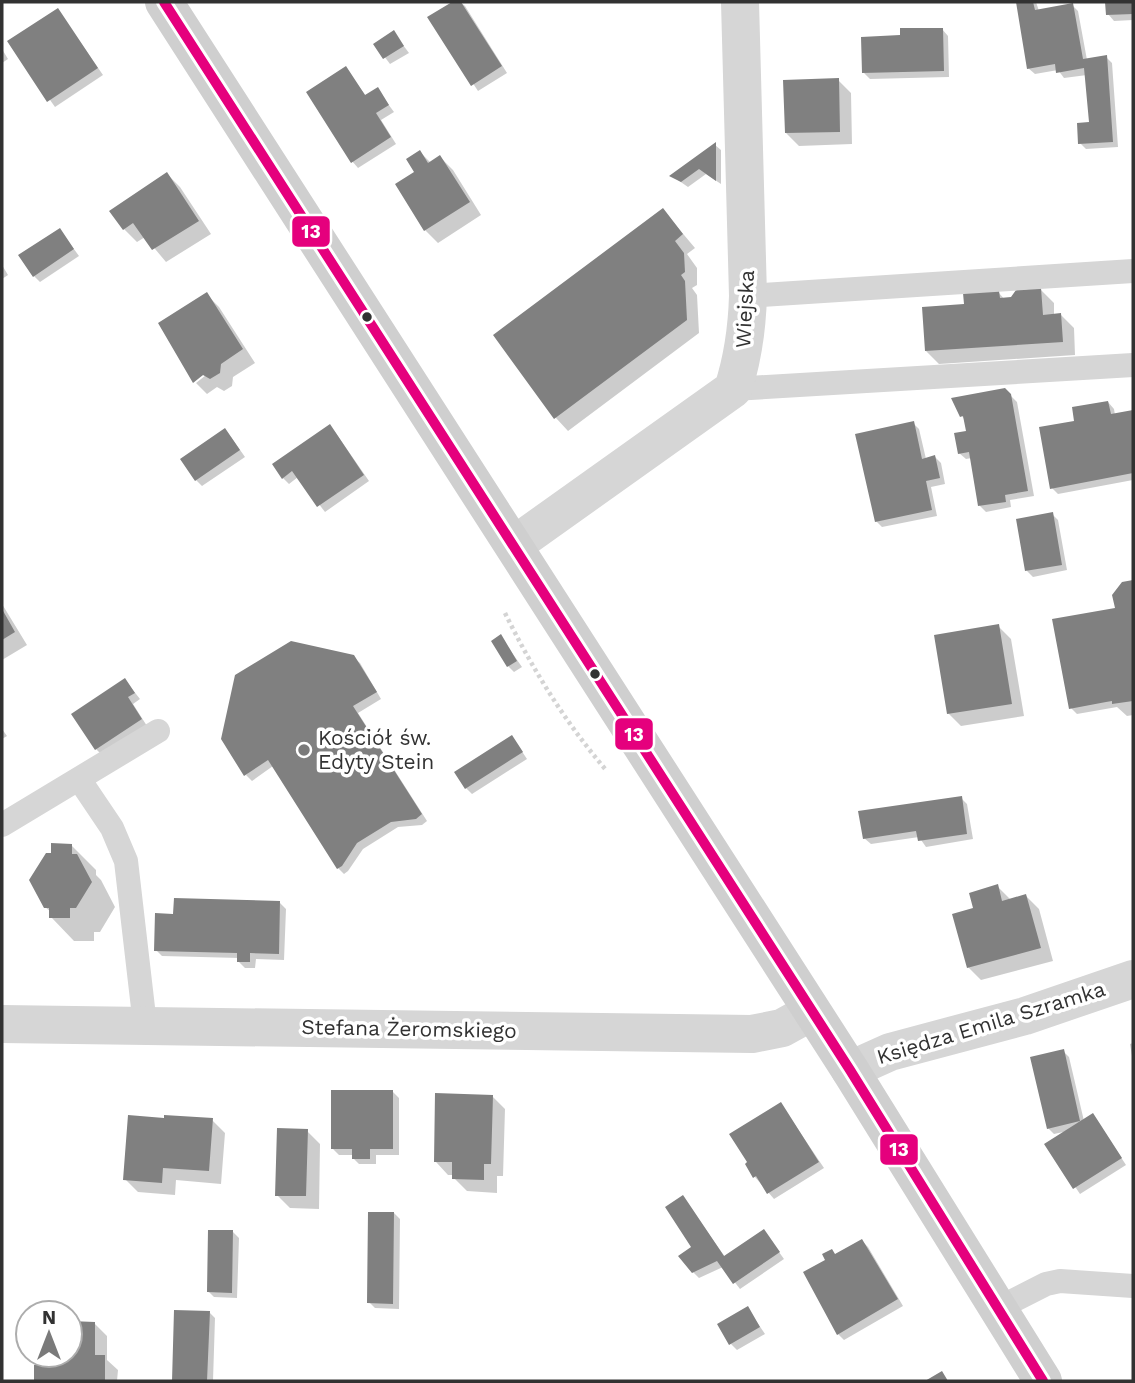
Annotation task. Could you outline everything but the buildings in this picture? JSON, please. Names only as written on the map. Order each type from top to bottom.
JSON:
[{"type":"street","points":[[164,2],[850,1070],[1043,1381]]},
{"type":"street","name":"Wiejska","points":[[733,389],[747,331],[748,296],[740,2]]},
{"type":"street","points":[[514,545],[733,389]]},
{"type":"street","name":"Księdza Emila Szramka","points":[[850,1070],[890,1052],[1025,1016],[1133,979]]},
{"type":"street","name":"Stefana Żeromskiego","points":[[2,1024],[752,1034],[782,1028],[811,1012]]},
{"type":"lane","points":[[748,296],[1133,271]]},
{"type":"lane","points":[[733,389],[1133,365]]},
{"type":"lane","points":[[2,825],[158,731]]},
{"type":"lane","points":[[79,779],[112,828],[126,861],[145,1026]]},
{"type":"lane","points":[[999,1308],[1046,1283],[1060,1281],[1133,1286]]},
{"type":"transit line","name":"13","points":[[164,2],[850,1070],[1043,1381]]},
{"type":"place","name":"Kościół św. Edyty Stein","points":[[304,750]]}]
